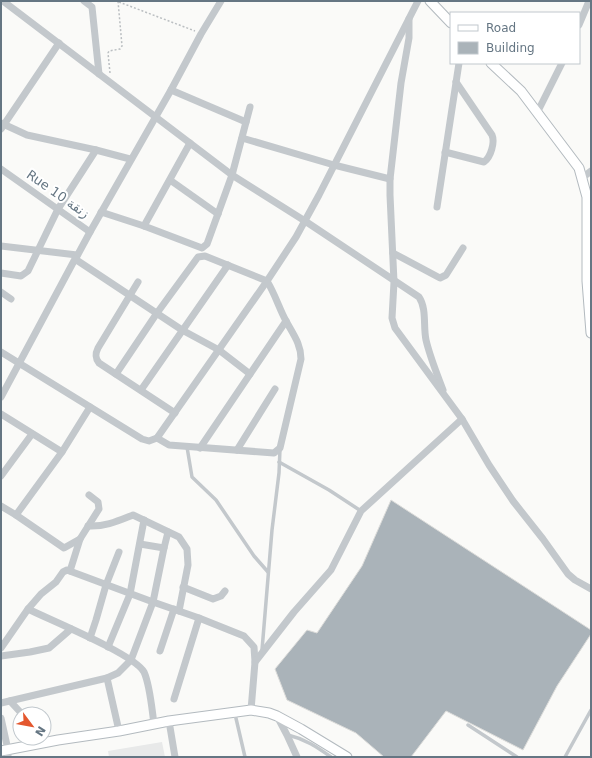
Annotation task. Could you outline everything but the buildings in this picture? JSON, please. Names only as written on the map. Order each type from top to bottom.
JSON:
[{"type":"street","points":[[3,1],[232,175],[305,221],[394,282],[419,297],[422,302],[426,341],[446,398]]},
{"type":"street","points":[[84,1],[92,4],[100,74]]},
{"type":"street","name":"Rue 10 زنقة","points":[[1,169],[90,232],[130,159],[221,1]]},
{"type":"street","points":[[1,352],[142,439],[149,440],[157,438],[268,281],[305,221],[418,1]]},
{"type":"street","points":[[430,1],[450,22]]},
{"type":"street","points":[[580,23],[589,1]]},
{"type":"street","points":[[409,17],[409,38],[401,83],[390,179],[394,282],[392,322],[462,419],[489,466],[513,501],[562,566],[575,580],[591,589]]},
{"type":"street","points":[[59,43],[2,125],[27,136],[96,150],[130,159]]},
{"type":"street","points":[[437,207],[459,64]]},
{"type":"street","points":[[492,64],[522,91],[571,155],[579,168],[587,197],[587,281],[591,333]]},
{"type":"street","points":[[538,111],[562,64]]},
{"type":"street","points":[[445,152],[484,162],[488,159],[494,142],[492,135],[456,82]]},
{"type":"street","points":[[171,90],[246,122]]},
{"type":"street","points":[[101,212],[204,248],[207,244],[232,175],[250,107]]},
{"type":"street","points":[[242,138],[334,165],[390,179]]},
{"type":"street","points":[[144,226],[190,143]]},
{"type":"street","points":[[1,273],[21,276],[28,272],[37,250],[58,209],[96,150]]},
{"type":"street","points":[[582,178],[591,171]]},
{"type":"street","points":[[170,180],[218,214]]},
{"type":"street","points":[[1,397],[90,232]]},
{"type":"street","points":[[1,246],[37,250],[76,257],[182,330],[219,350],[250,374]]},
{"type":"street","points":[[393,253],[440,278],[446,275],[463,248]]},
{"type":"street","points":[[116,374],[157,313],[198,257],[205,256],[268,281],[302,352],[302,359],[280,448],[274,453],[187,447],[169,445],[157,438]]},
{"type":"street","points":[[141,390],[228,265]]},
{"type":"street","points":[[138,282],[98,348],[96,355],[99,363],[175,413]]},
{"type":"street","points":[[1,292],[11,299]]},
{"type":"street","points":[[200,448],[286,321]]},
{"type":"street","points":[[237,450],[275,389]]},
{"type":"street","points":[[16,515],[62,452],[90,407]]},
{"type":"street","points":[[1,414],[62,452]]},
{"type":"street","points":[[255,662],[262,651],[331,570],[361,511],[462,419]]},
{"type":"street","points":[[2,473],[32,434]]},
{"type":"street","points":[[70,570],[80,539],[99,509],[98,502],[90,495]]},
{"type":"street","points":[[1,506],[64,548],[80,539]]},
{"type":"street","points":[[88,526],[99,527],[114,523],[133,515],[179,538],[187,549],[188,565],[183,588],[160,651]]},
{"type":"street","points":[[108,647],[130,594],[144,520]]},
{"type":"street","points":[[1,703],[107,678],[118,673],[131,660],[153,602],[168,532]]},
{"type":"street","points":[[140,544],[164,548]]},
{"type":"street","points":[[90,638],[106,585],[119,552]]},
{"type":"street","points":[[1,648],[28,609],[46,589],[56,582],[63,572],[70,570],[106,585],[199,618],[244,636],[254,647],[255,662],[251,710]]},
{"type":"street","points":[[183,588],[213,599],[221,596],[225,591]]},
{"type":"street","points":[[28,609],[108,647],[131,660],[141,668],[144,673],[154,724]]},
{"type":"street","points":[[174,699],[199,618]]},
{"type":"street","points":[[1,656],[49,648],[71,629]]},
{"type":"street","points":[[107,678],[119,731]]},
{"type":"street","points":[[10,701],[15,706]]},
{"type":"street","points":[[1,718],[6,753],[58,740],[119,731],[169,721],[251,710],[269,713],[276,716],[347,757]]},
{"type":"street","points":[[276,716],[297,757]]},
{"type":"street","points":[[169,721],[175,757]]},
{"type":"lane","points":[[187,447],[192,477],[216,500],[254,556],[268,572]]},
{"type":"lane","points":[[262,651],[268,572],[280,462],[280,448]]},
{"type":"lane","points":[[280,462],[329,490],[361,511]]},
{"type":"lane","points":[[565,757],[591,710]]},
{"type":"lane","points":[[235,712],[245,757]]},
{"type":"lane","points":[[468,725],[518,757]]},
{"type":"lane","points":[[287,735],[300,738],[315,745],[330,757]]},
{"type":"path","points":[[112,84],[108,53],[109,51],[120,49],[122,46],[118,1],[201,34]]},
{"type":"shaded area","points":[[162,742],[165,757],[109,757],[108,751]]}]
